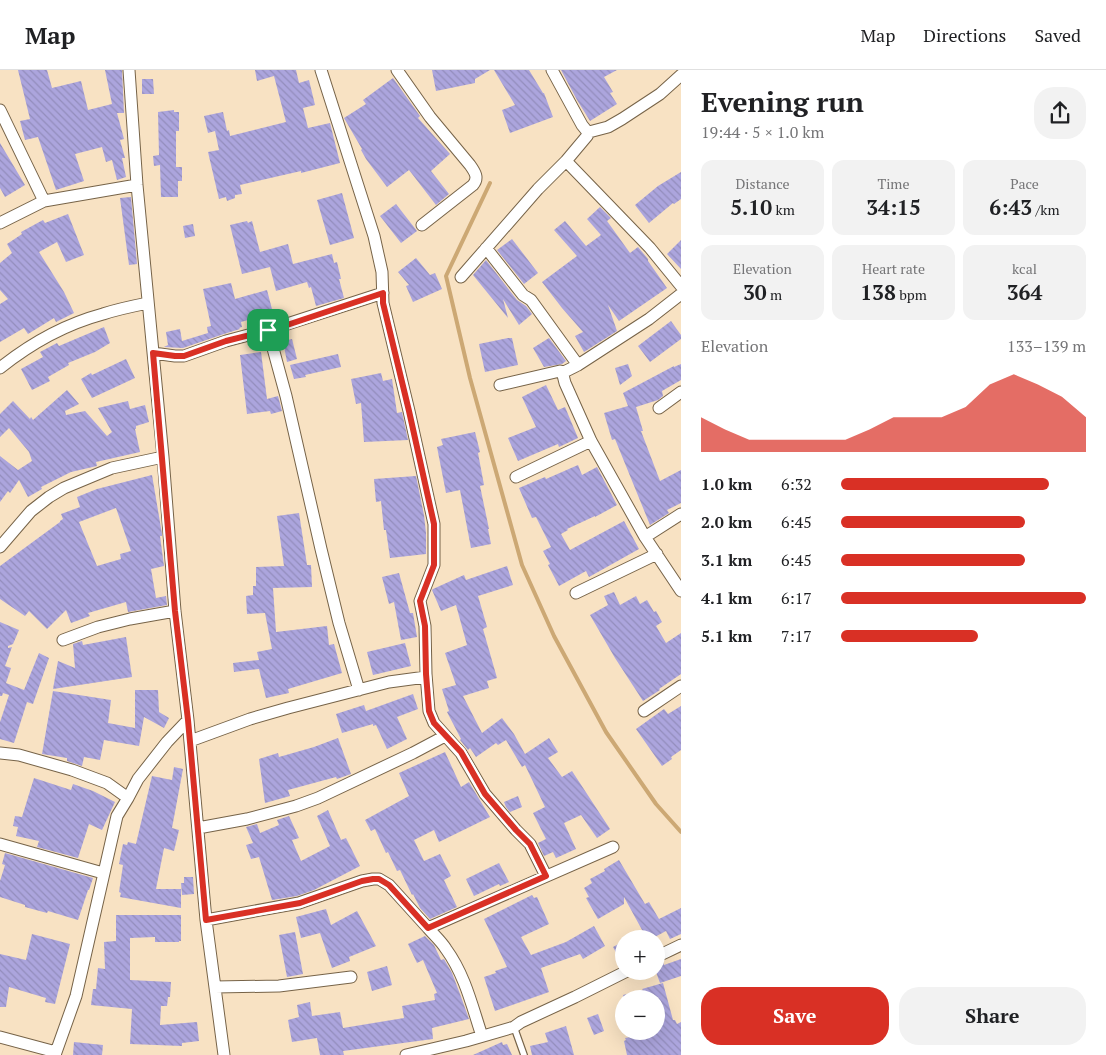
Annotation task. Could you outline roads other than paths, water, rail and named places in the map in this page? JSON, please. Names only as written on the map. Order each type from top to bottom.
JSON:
[{"type":"street","points":[[129,70],[137,185],[163,457],[175,611],[188,720],[206,920],[224,1055]]},
{"type":"street","points":[[321,70],[374,236],[382,272],[383,303],[434,524],[434,565],[420,601],[425,626],[429,711],[434,723],[461,752],[485,794],[530,844],[546,876]]},
{"type":"street","points":[[397,70],[430,117],[470,165],[477,178],[473,185],[422,225]]},
{"type":"street","points":[[552,70],[577,116],[589,132]]},
{"type":"street","points":[[461,277],[538,189],[566,161],[589,132],[608,127],[622,119],[660,94],[681,75]]},
{"type":"street","points":[[0,110],[44,201]]},
{"type":"street","points":[[566,161],[650,248],[681,286]]},
{"type":"street","points":[[0,223],[44,201],[137,185]]},
{"type":"street","points":[[486,248],[523,296],[531,300],[578,366]]},
{"type":"street","points":[[153,353],[184,356],[226,341],[268,330],[383,293]]},
{"type":"street","points":[[500,385],[560,371],[564,372],[578,366],[648,319],[679,301]]},
{"type":"street","points":[[0,368],[24,350],[83,320],[148,303]]},
{"type":"street","points":[[268,330],[286,396],[337,614],[359,690]]},
{"type":"street","points":[[564,372],[566,383],[591,441],[645,537],[681,590]]},
{"type":"street","points":[[659,408],[681,392]]},
{"type":"street","points":[[516,477],[591,441]]},
{"type":"street","points":[[0,547],[31,511],[64,488],[112,468],[163,457]]},
{"type":"street","points":[[645,537],[681,514]]},
{"type":"street","points":[[576,593],[657,554]]},
{"type":"street","points":[[63,640],[98,628],[175,611]]},
{"type":"street","points":[[190,741],[288,708],[389,682],[426,678]]},
{"type":"street","points":[[644,711],[681,686]]},
{"type":"street","points":[[0,1037],[56,1053],[76,996],[117,816],[138,779],[167,742],[188,720]]},
{"type":"street","points":[[198,828],[247,819],[318,798],[445,736]]},
{"type":"street","points":[[0,753],[18,755],[72,770],[107,783],[128,798]]},
{"type":"street","points":[[0,844],[103,873]]},
{"type":"street","points":[[428,928],[613,847]]},
{"type":"street","points":[[206,920],[300,903],[362,881],[379,879],[389,885],[446,947],[467,989],[482,1036]]},
{"type":"street","points":[[665,953],[681,945]]},
{"type":"street","points":[[406,1055],[466,1041],[514,1027],[615,976]]},
{"type":"street","points":[[216,988],[279,986],[351,977]]},
{"type":"lane","points":[[514,1027],[524,1055]]},
{"type":"waterway","points":[[490,183],[446,276],[470,378],[522,565],[554,636],[606,732],[656,804],[681,832]]}]
